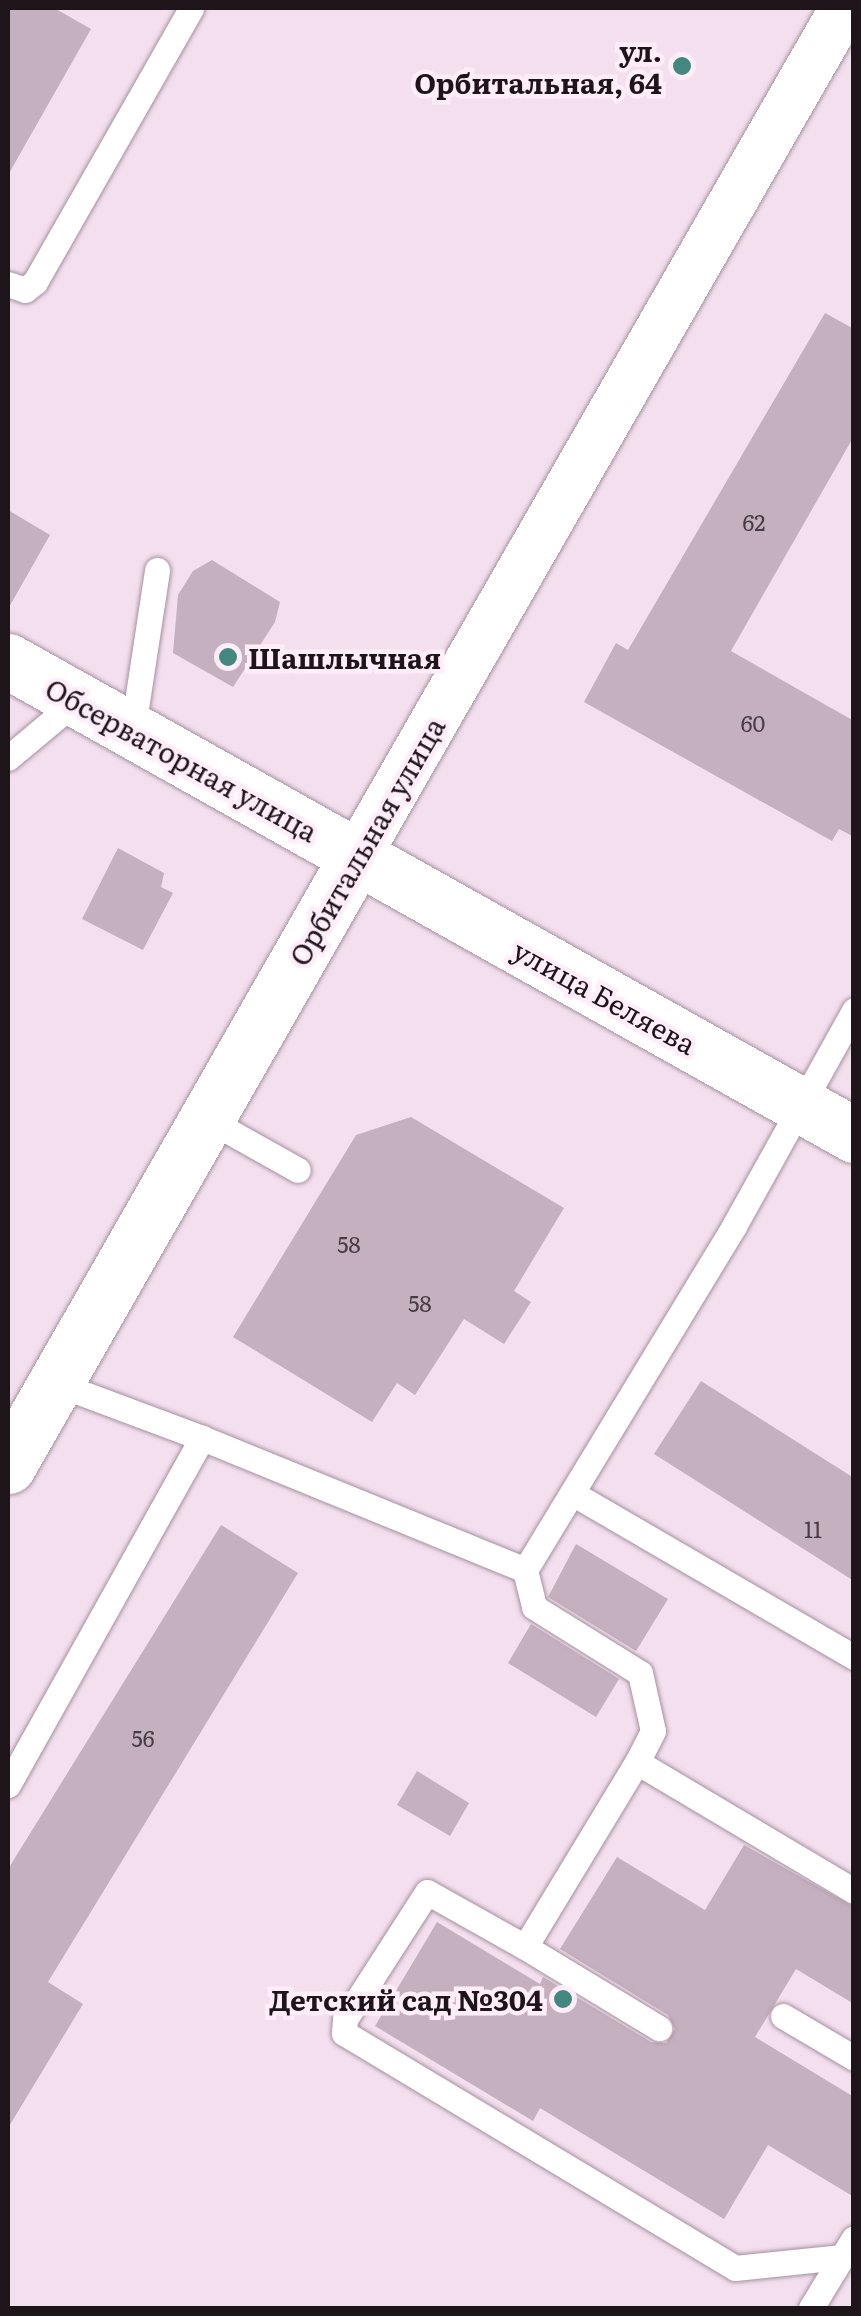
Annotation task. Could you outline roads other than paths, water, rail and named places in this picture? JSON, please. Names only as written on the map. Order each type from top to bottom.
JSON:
[{"type":"main road","name":"Обсерваторная улица","points":[[8,661],[132,734],[357,856]]},
{"type":"main road","name":"улица Беляева","points":[[357,856],[854,1135]]},
{"type":"main road","name":"Орбитальная улица","points":[[14,1439],[55,1382],[357,856]]},
{"type":"street","name":"Орбитальная улица","points":[[357,856],[844,8]]},
{"type":"lane","points":[[8,284],[25,290],[36,282],[191,8]]},
{"type":"lane","points":[[132,734],[157,570]]},
{"type":"lane","points":[[8,758],[75,702]]},
{"type":"lane","points":[[525,1946],[653,1731],[640,1672],[534,1607],[525,1570],[802,1106],[854,1010]]},
{"type":"lane","points":[[206,1119],[298,1170]]},
{"type":"lane","points":[[55,1382],[525,1570]]},
{"type":"lane","points":[[8,1785],[202,1438]]},
{"type":"lane","points":[[572,1494],[854,1658]]},
{"type":"lane","points":[[636,1762],[854,1890]]},
{"type":"lane","points":[[659,2028],[427,1892],[345,2019],[344,2033],[735,2268],[848,2247]]},
{"type":"lane","points":[[783,2016],[854,2058]]},
{"type":"lane","points":[[811,2308],[848,2247]]},
{"type":"place","name":"ул. Орбитальная, 64","points":[[682,66]]},
{"type":"place","name":"Шашлычная","points":[[228,657]]},
{"type":"place","name":"Детский сад №304","points":[[563,1999]]}]
